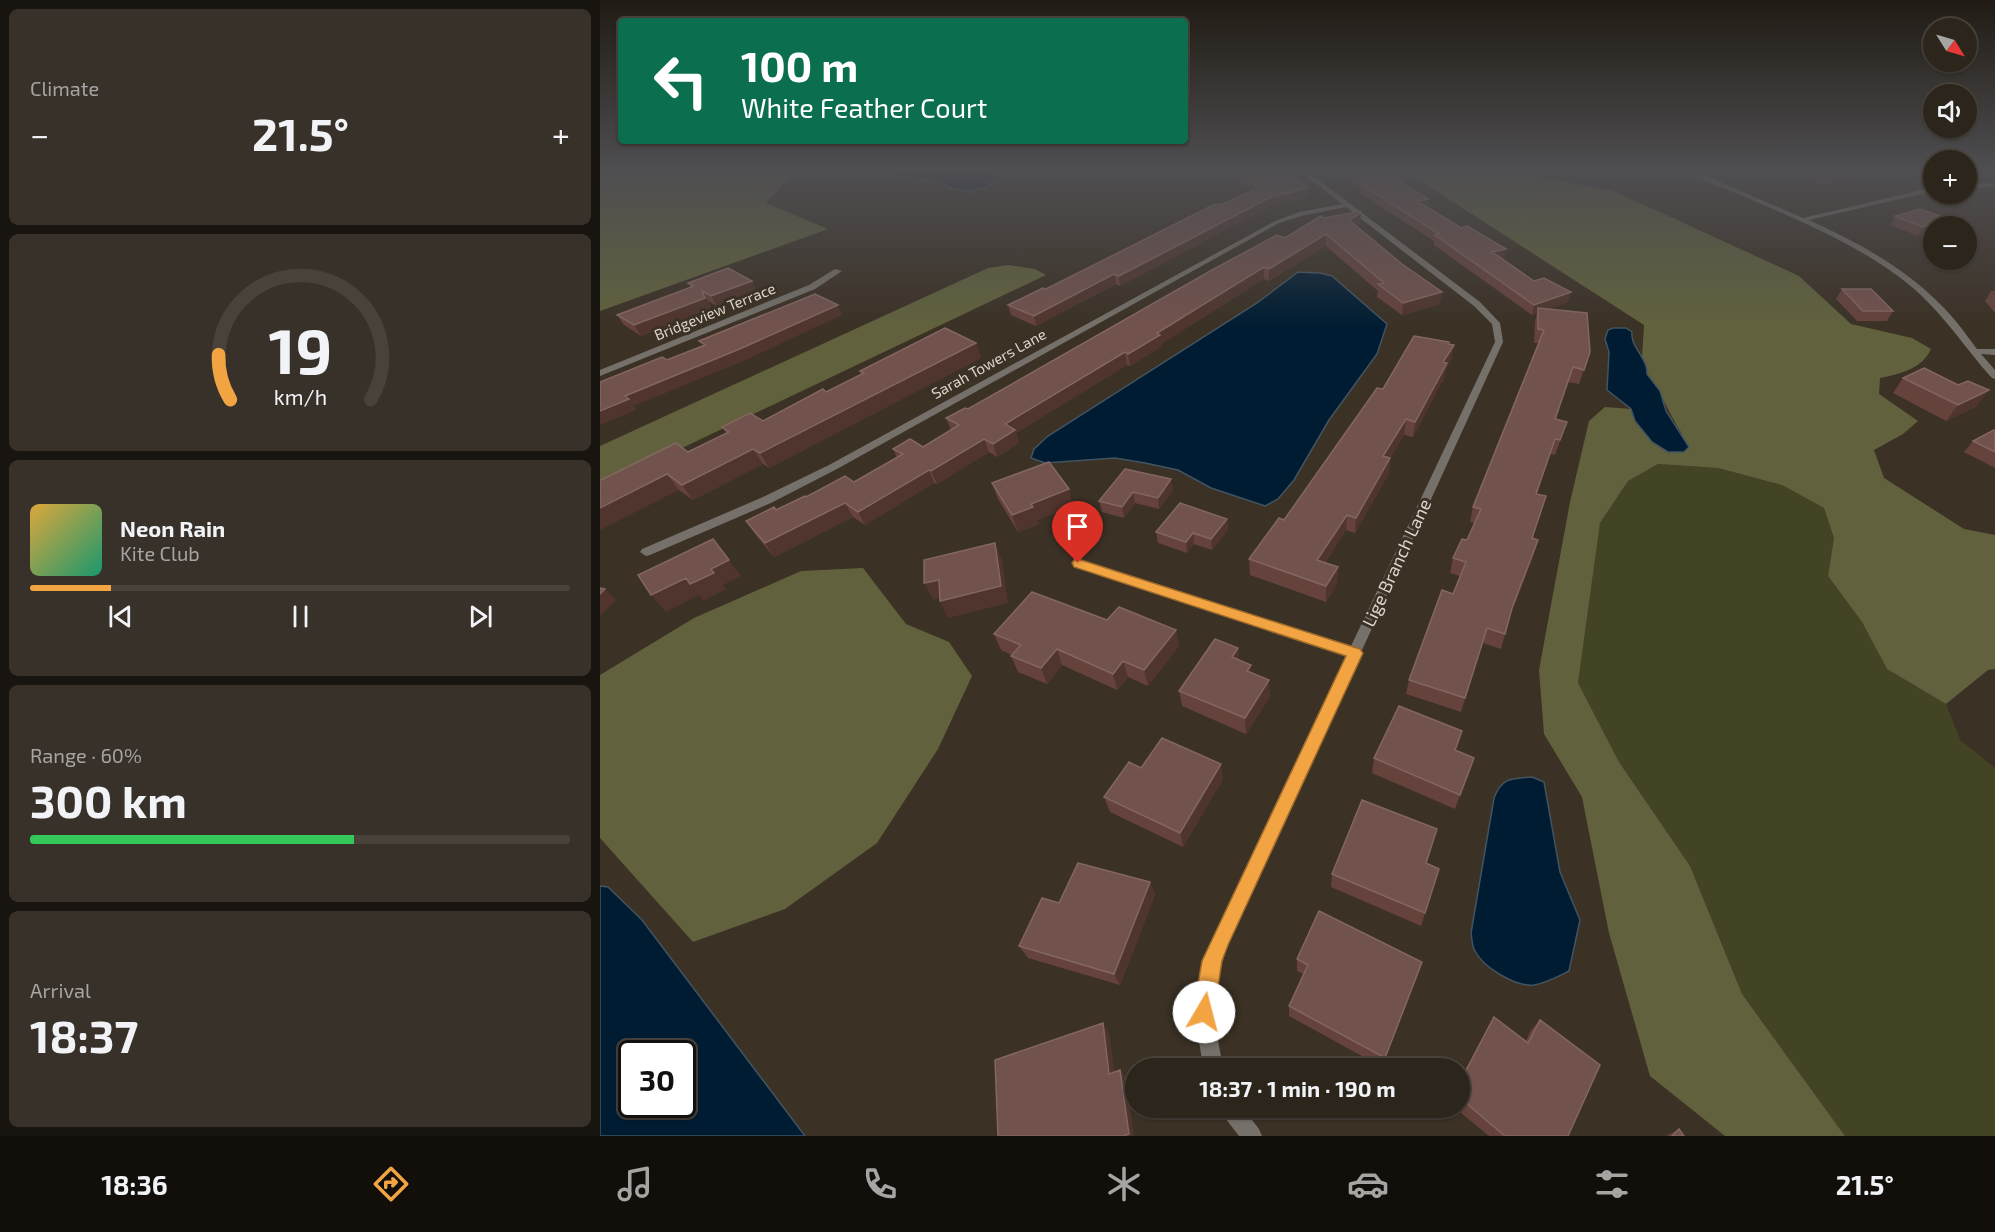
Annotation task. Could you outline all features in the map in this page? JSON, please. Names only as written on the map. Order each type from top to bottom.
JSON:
[{"type":"street","name":"Sarah Towers Lane","points":[[646,552],[767,500],[824,472],[1277,222]]},
{"type":"street","name":"Lige Branch Lane","points":[[1211,1058],[1207,1045],[1204,1012],[1212,961],[1497,351],[1499,332],[1496,323],[1477,304],[1370,222]]},
{"type":"street","points":[[1805,222],[1877,258],[1914,285],[1947,316],[1995,376]]},
{"type":"street","name":"Bridgeview Terrace","points":[[600,373],[812,287],[838,271]]},
{"type":"street","points":[[1974,351],[1995,352]]},
{"type":"street","points":[[1078,563],[1355,653]]},
{"type":"street","points":[[1238,1118],[1252,1136]]},
{"type":"green space","points":[[600,222],[811,222],[828,229],[600,311]]},
{"type":"green space","points":[[1484,222],[1681,222],[1799,276],[1851,324],[1912,338],[1931,349],[1916,366],[1880,378],[1879,394],[1918,421],[1903,434],[1874,450],[1884,478],[1964,529],[1995,535],[1995,669],[1988,670],[1946,704],[1887,669],[1862,622],[1828,576],[1834,538],[1824,508],[1782,485],[1718,468],[1658,464],[1628,481],[1600,523],[1578,683],[1619,762],[1690,866],[1742,994],[1845,1136],[1725,1136],[1650,1076],[1609,933],[1582,797],[1544,734],[1539,670],[1570,502],[1589,421],[1605,407],[1631,409],[1635,421],[1682,434],[1647,374],[1642,357],[1644,325]]},
{"type":"green space","points":[[1009,265],[1035,269],[1046,275],[600,487],[600,446],[988,268]]},
{"type":"green space","points":[[1658,464],[1718,468],[1782,485],[1824,508],[1834,538],[1828,576],[1862,622],[1887,669],[1946,704],[1960,740],[1995,768],[1995,1136],[1845,1136],[1742,994],[1690,866],[1619,762],[1578,683],[1600,523],[1628,481]]},
{"type":"green space","points":[[863,568],[906,624],[949,642],[972,676],[938,749],[877,843],[785,909],[693,942],[600,838],[600,675],[694,618],[801,571]]},
{"type":"water","points":[[1298,272],[1332,276],[1387,324],[1377,354],[1329,420],[1294,480],[1278,499],[1265,506],[1211,488],[1178,470],[1115,458],[1045,463],[1031,458],[1034,449],[1048,436],[1257,303]]},
{"type":"water","points":[[1626,328],[1632,332],[1634,343],[1647,368],[1647,374],[1660,391],[1666,411],[1689,447],[1684,452],[1668,452],[1652,442],[1635,421],[1631,409],[1607,390],[1609,352],[1605,339],[1608,330]]},
{"type":"water","points":[[1532,777],[1544,782],[1560,872],[1580,920],[1569,971],[1547,981],[1526,985],[1500,975],[1485,963],[1474,949],[1471,933],[1494,798],[1500,786],[1508,780]]},
{"type":"water","points":[[600,886],[608,887],[642,920],[805,1136],[600,1136]]},
{"type":"building","points":[[1179,222],[1223,222],[1119,276],[1114,274],[1034,316],[1008,305],[1043,288],[1046,289]]},
{"type":"building","points":[[1311,222],[1351,222],[1402,264],[1442,292],[1403,303],[1378,284],[1384,283],[1326,234],[1269,269],[1264,267],[1157,333],[1160,335],[1128,354],[1125,352],[1005,424],[1015,430],[993,444],[984,439],[858,512],[845,503],[765,543],[746,521],[774,507],[776,510],[806,497],[845,476],[854,482],[903,454],[893,449],[910,439],[923,447],[959,425],[946,418],[965,408],[968,409],[1277,235],[1285,238]]},
{"type":"building","points":[[1420,222],[1451,222],[1461,228],[1467,226],[1506,249],[1492,252],[1534,281],[1544,278],[1571,292],[1534,305],[1435,235],[1439,234]]},
{"type":"building","points":[[1910,222],[1923,222],[1923,227]]},
{"type":"building","points":[[728,268],[752,281],[711,296],[702,291],[705,298],[634,325],[617,315],[694,286],[688,283]]},
{"type":"building","points":[[1842,289],[1871,289],[1893,311],[1863,311]]},
{"type":"building","points":[[815,294],[838,305],[742,348],[625,396],[629,399],[600,411],[600,382],[662,357],[667,360],[705,345],[699,341]]},
{"type":"building","points":[[1538,308],[1587,313],[1590,352],[1584,370],[1573,367],[1555,419],[1567,422],[1560,440],[1555,439],[1536,494],[1546,496],[1532,538],[1538,540],[1512,608],[1505,634],[1487,628],[1465,698],[1409,680],[1442,590],[1453,594],[1466,562],[1453,558],[1462,539],[1467,540],[1481,509],[1473,507],[1544,330],[1538,329]]},
{"type":"building","points":[[945,328],[976,343],[760,453],[753,449],[682,485],[667,474],[600,508],[600,480],[676,443],[688,452],[729,432],[722,427],[750,413],[763,421],[823,389],[826,392],[864,373],[860,371]]},
{"type":"building","points":[[1414,336],[1449,342],[1448,344],[1454,345],[1443,362],[1447,363],[1415,422],[1406,419],[1383,456],[1390,458],[1356,518],[1347,515],[1317,560],[1338,567],[1326,586],[1249,559],[1279,518],[1284,520],[1377,388],[1383,389]]},
{"type":"building","points":[[1924,368],[1958,385],[1968,381],[1989,390],[1958,405],[1903,378]]},
{"type":"building","points":[[1994,430],[1995,452],[1973,441]]},
{"type":"building","points":[[1049,462],[1069,489],[1031,504],[1033,507],[1012,515],[992,483]]},
{"type":"building","points":[[1125,469],[1171,479],[1158,498],[1133,492],[1122,507],[1099,501]]},
{"type":"building","points":[[1180,503],[1227,519],[1211,539],[1193,533],[1186,542],[1156,532]]},
{"type":"building","points":[[713,539],[729,560],[711,569],[714,573],[690,584],[686,578],[651,595],[638,575]]},
{"type":"building","points":[[995,543],[1001,586],[940,601],[939,580],[924,583],[924,560]]},
{"type":"building","points":[[1032,592],[1107,620],[1119,607],[1176,630],[1144,670],[1123,661],[1113,674],[1057,649],[1041,668],[1011,656],[1021,645],[994,634]]},
{"type":"building","points":[[1215,639],[1238,648],[1232,657],[1251,665],[1247,671],[1269,680],[1245,718],[1179,691]]},
{"type":"building","points":[[1399,706],[1462,731],[1455,750],[1474,758],[1460,795],[1374,758]]},
{"type":"building","points":[[1162,738],[1221,764],[1180,833],[1104,797],[1129,762],[1141,768]]},
{"type":"building","points":[[1362,800],[1437,829],[1426,863],[1439,869],[1425,913],[1332,874]]},
{"type":"building","points":[[1078,863],[1150,882],[1114,974],[1019,946],[1042,898],[1059,903]]},
{"type":"building","points":[[1319,911],[1422,962],[1385,1058],[1289,1006],[1308,965],[1297,959]]},
{"type":"building","points":[[1494,1017],[1528,1043],[1540,1020],[1600,1065],[1568,1136],[1505,1136],[1470,1106],[1470,1063]]},
{"type":"building","points":[[1103,1023],[1109,1074],[1120,1070],[1129,1134],[1124,1136],[998,1136],[995,1060]]},
{"type":"building","points":[[1679,1129],[1684,1136],[1672,1136]]},
{"type":"route","points":[[1078,563],[1355,653],[1220,941],[1212,961],[1204,1012]]}]
